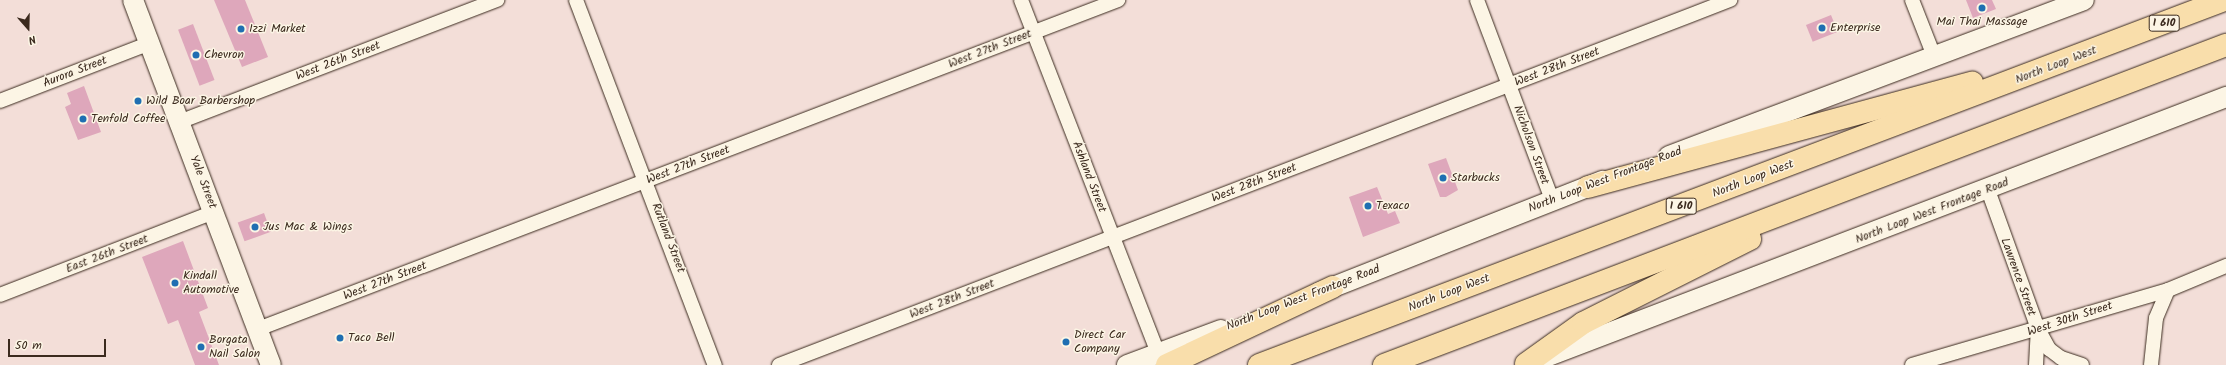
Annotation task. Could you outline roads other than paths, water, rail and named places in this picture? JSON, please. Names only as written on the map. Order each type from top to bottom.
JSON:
[{"type":"highway","name":"North Loop West","points":[[1258,365],[2224,0]]},
{"type":"highway","points":[[1384,365],[2226,45]]},
{"type":"highway","points":[[1588,187],[2104,46]]},
{"type":"highway","points":[[1526,365],[1583,324],[1855,186]]},
{"type":"highway","points":[[1163,359],[1333,287]]},
{"type":"main road","name":"Yale Street","points":[[133,0],[271,365]]},
{"type":"main road","name":"North Loop West Frontage Road","points":[[1333,287],[1552,200],[2084,0]]},
{"type":"main road","name":"North Loop West Frontage Road","points":[[1526,365],[1988,190],[2226,97]]},
{"type":"main road","points":[[1127,365],[1163,359]]},
{"type":"street","name":"West 26th Street","points":[[179,122],[497,0]]},
{"type":"street","name":"Rutland Street","points":[[576,0],[715,365]]},
{"type":"street","name":"Ashland Street","points":[[1021,0],[1112,237],[1163,359]]},
{"type":"street","name":"West 27th Street","points":[[258,329],[1118,0]]},
{"type":"street","name":"Nicholson Street","points":[[1477,0],[1552,200]]},
{"type":"street","name":"West 28th Street","points":[[779,365],[1730,0]]},
{"type":"street","points":[[1912,0],[1934,56]]},
{"type":"street","name":"Aurora Street","points":[[0,101],[150,43]]},
{"type":"street","name":"Lawrence Street","points":[[1988,190],[2038,329],[2049,349],[2082,365]]},
{"type":"street","name":"East 26th Street","points":[[0,295],[214,212]]},
{"type":"street","name":"West 30th Street","points":[[1912,365],[2168,290],[2226,266]]},
{"type":"street","points":[[2151,365],[2156,318],[2168,290]]},
{"type":"street","points":[[2036,365],[2038,329]]},
{"type":"place","name":"Mai Thai Massage","points":[[1982,8]]},
{"type":"place","name":"Enterprise","points":[[1822,28]]},
{"type":"place","name":"Izzi Market","points":[[241,29]]},
{"type":"place","name":"Chevron","points":[[196,55]]},
{"type":"place","name":"Wild Boar Barbershop","points":[[138,101]]},
{"type":"place","name":"Tenfold Coffee","points":[[83,119]]},
{"type":"place","name":"Starbucks","points":[[1443,178]]},
{"type":"place","name":"Texaco","points":[[1368,206]]},
{"type":"place","name":"Jus Mac & Wings","points":[[255,227]]},
{"type":"place","name":"Kindall Automotive","points":[[175,283]]},
{"type":"place","name":"Taco Bell","points":[[340,338]]},
{"type":"place","name":"Direct Car Company","points":[[1066,342]]},
{"type":"place","name":"Borgata Nail Salon","points":[[201,347]]}]
